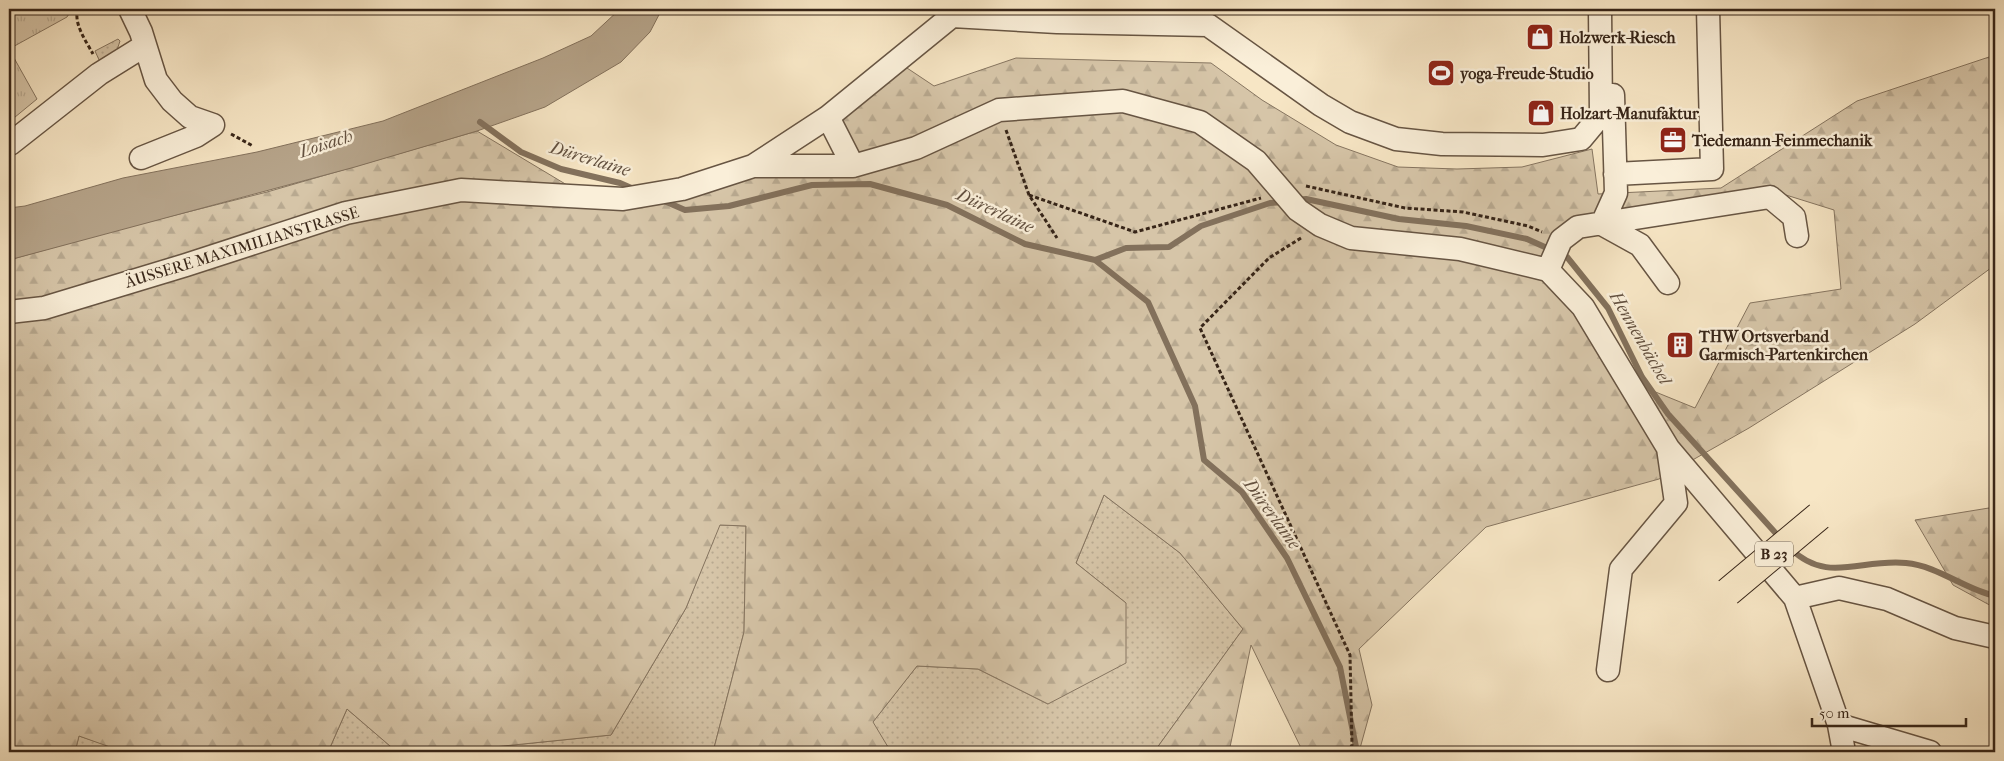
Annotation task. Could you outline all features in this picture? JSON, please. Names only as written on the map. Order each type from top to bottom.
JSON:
[{"type":"main road","name":"B 23","points":[[1728,592],[1819,516]]},
{"type":"street","points":[[130,9],[156,80],[172,101],[190,118],[213,125],[196,136],[141,158]]},
{"type":"street","points":[[955,12],[984,9]]},
{"type":"street","points":[[1057,22],[1101,9]]},
{"type":"street","points":[[955,12],[1057,22],[1208,25],[1350,122],[1396,139],[1442,144],[1543,145],[1581,138],[1601,115],[1600,9]]},
{"type":"street","points":[[1602,224],[1616,193],[1611,9]]},
{"type":"street","points":[[1615,174],[1712,169],[1708,9]]},
{"type":"street","name":"ÄUSSERE MAXIMILIANSTRASSE","points":[[9,312],[44,308],[186,265],[346,213],[461,190],[623,199],[682,189],[753,166],[828,116],[955,12]]},
{"type":"street","points":[[10,144],[102,73],[144,46]]},
{"type":"street","points":[[753,166],[853,166],[916,148],[999,110],[1123,101],[1200,122],[1256,161],[1291,189],[1298,210],[1320,225],[1351,238],[1460,248],[1549,266],[1583,306],[1668,448],[1795,598],[1839,725],[1844,752]]},
{"type":"street","points":[[828,116],[853,166]]},
{"type":"street","points":[[1549,266],[1561,240],[1578,226],[1602,224],[1770,197],[1794,217],[1798,236]]},
{"type":"street","points":[[1602,224],[1640,245],[1668,283]]},
{"type":"street","points":[[1608,670],[1621,569],[1676,503],[1668,448]]},
{"type":"street","points":[[1795,598],[1839,588],[1887,599],[1955,628],[1995,637]]},
{"type":"street","points":[[1839,725],[1930,752]]},
{"type":"path","points":[[9,11],[14,9]]},
{"type":"path","points":[[78,9],[76,15],[79,26],[102,73]]},
{"type":"path","points":[[999,110],[1028,195],[1057,238]]},
{"type":"path","points":[[1028,195],[1135,232],[1291,189],[1404,208],[1462,212],[1528,226],[1561,240]]},
{"type":"path","points":[[1320,225],[1269,258],[1200,328],[1350,655],[1352,745],[1348,752]]},
{"type":"green space","points":[[9,9],[72,9],[67,17],[9,49]]},
{"type":"green space","points":[[118,39],[120,41],[117,50],[100,62],[95,51]]},
{"type":"green space","points":[[9,49],[37,99],[9,122]]},
{"type":"green space","points":[[1995,55],[1995,265],[1915,324],[1749,428],[1659,479],[1486,527],[1359,649],[1372,705],[1359,752],[1303,752],[1251,645],[1229,752],[1154,752],[1243,629],[1180,553],[1104,495],[1076,563],[1126,603],[1126,663],[1048,704],[978,669],[917,666],[873,722],[891,752],[713,752],[744,632],[746,526],[720,525],[686,608],[611,735],[445,752],[397,752],[347,709],[328,752],[124,752],[79,736],[75,752],[9,752],[9,260],[112,231],[267,192],[477,131],[587,197],[753,166],[852,166],[828,117],[898,62],[934,86],[1016,58],[1211,63],[1262,100],[1336,145],[1398,167],[1457,169],[1522,167],[1592,149],[1598,194],[1721,188],[1857,101]],"holes":[[[1786,195],[1834,210],[1841,289],[1750,303],[1695,408],[1626,380],[1548,270],[1578,226]]]},
{"type":"green space","points":[[1104,495],[1180,553],[1243,629],[1154,752],[891,752],[872,723],[917,666],[978,669],[1048,704],[1126,603],[1076,563]]},
{"type":"green space","points":[[1995,507],[1995,608],[1953,585],[1915,520]]},
{"type":"green space","points":[[719,525],[746,526],[744,632],[713,752],[445,752],[611,735],[686,608]]},
{"type":"green space","points":[[347,709],[397,752],[328,752]]},
{"type":"green space","points":[[79,736],[122,750],[124,752],[75,752]]},
{"type":"water","name":"Loisach","points":[[620,9],[662,9],[650,32],[621,62],[545,107],[477,131],[355,167],[9,260],[9,208],[25,206],[123,178],[257,152],[383,121],[543,58],[591,36]]},
{"type":"waterway","name":"Dürerlaine","points":[[480,122],[521,152],[561,169],[620,183],[636,190]]},
{"type":"waterway","name":"Dürerlaine","points":[[662,200],[685,210],[729,206],[812,185],[870,184],[947,205],[1025,244],[1095,260],[1148,302],[1195,406],[1204,460],[1242,492],[1287,558],[1340,667],[1357,752]]},
{"type":"waterway","name":"Hennenbächel","points":[[1296,200],[1306,199],[1399,219],[1466,226],[1527,239],[1567,257],[1608,308],[1642,377],[1668,414],[1781,539]]},
{"type":"waterway","name":"Hennenbächel","points":[[1095,260],[1126,248],[1169,247],[1201,226],[1270,203],[1284,202]]},
{"type":"waterway","name":"Hennenbächel","points":[[1790,548],[1804,559],[1817,565],[1831,568],[1890,562],[1918,565],[1995,596]]},
{"type":"place","name":"Holzwerk-Riesch","points":[[1540,37]]},
{"type":"place","name":"yoga-Freude-Studio","points":[[1441,73]]},
{"type":"place","name":"Holzart-Manufaktur","points":[[1541,113]]},
{"type":"place","name":"Tiedemann-Feinmechanik","points":[[1673,140]]},
{"type":"place","name":"THW Ortsverband Garmisch-Partenkirchen","points":[[1680,345]]}]
